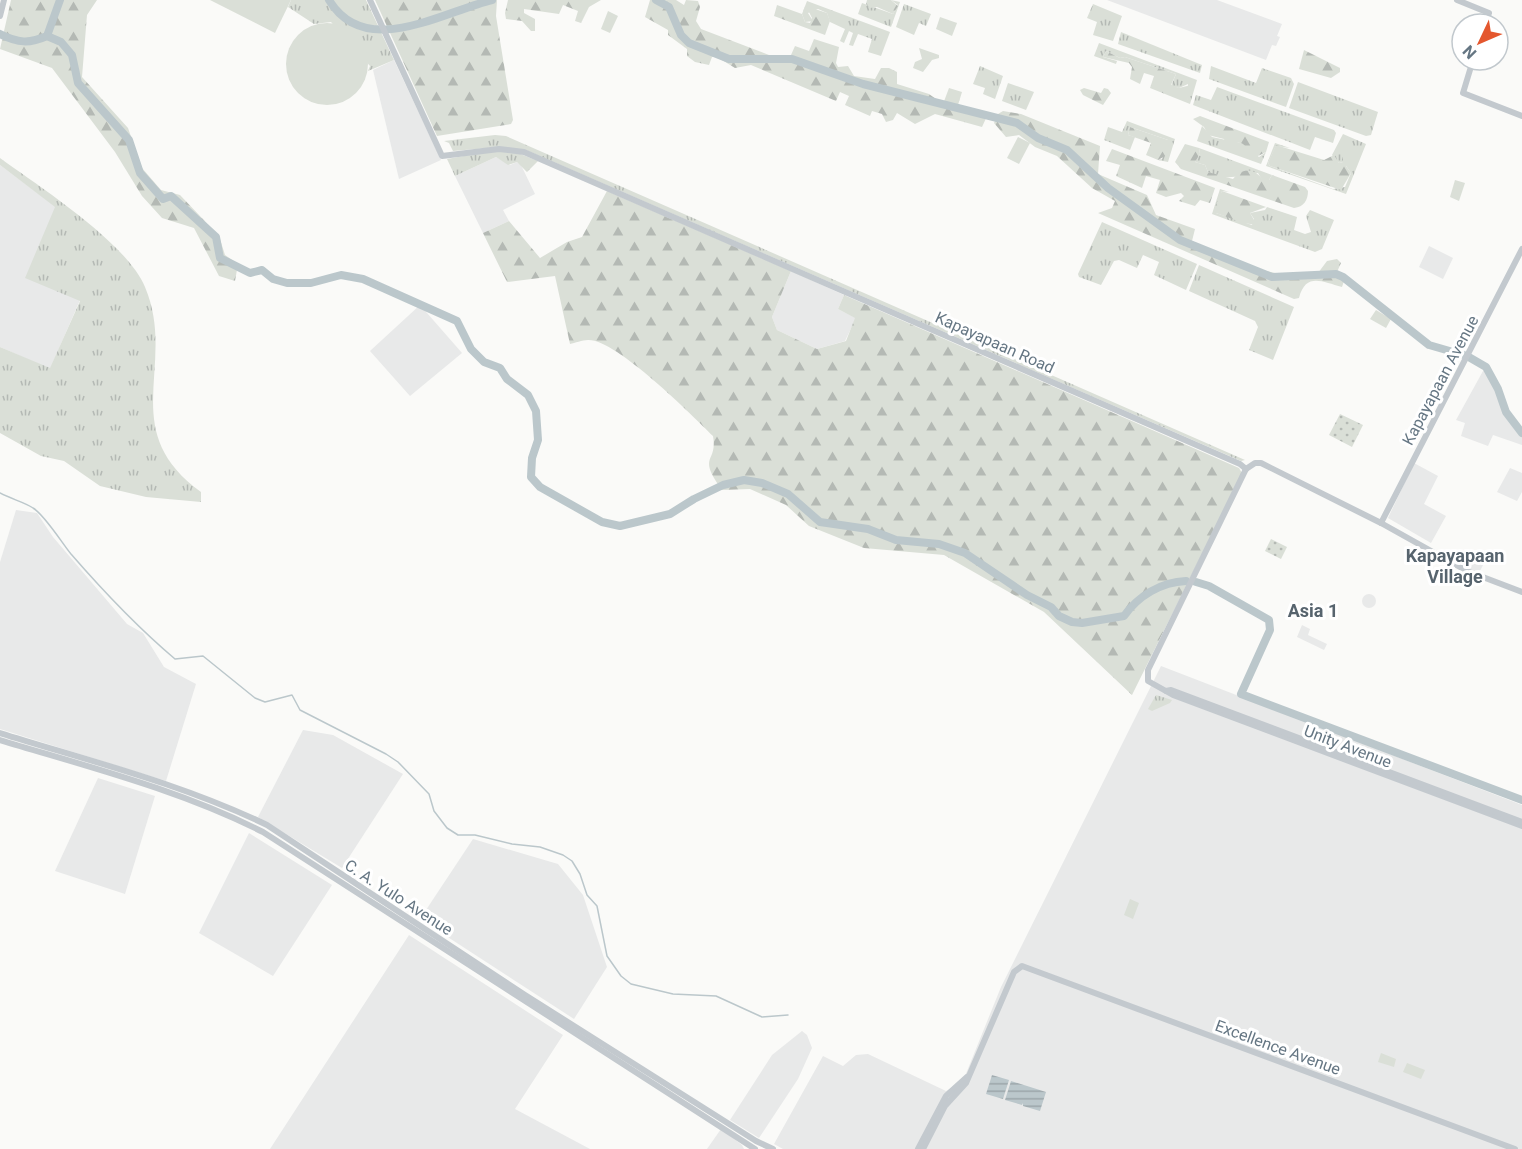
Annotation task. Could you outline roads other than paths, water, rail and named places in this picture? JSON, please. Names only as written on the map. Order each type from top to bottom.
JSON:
[{"type":"street","points":[[0,16],[4,0]]},
{"type":"street","name":"Kapayapaan Road","points":[[370,0],[442,156],[499,149],[524,152],[1229,459],[1246,469],[1254,463],[1261,463],[1381,523],[1467,571],[1522,592]]},
{"type":"street","points":[[1457,0],[1487,12]]},
{"type":"street","points":[[1469,72],[1463,93],[1522,116]]},
{"type":"street","name":"Kapayapaan Avenue","points":[[1381,523],[1522,249]]},
{"type":"street","name":"Unity Avenue","points":[[1246,469],[1147,672],[1147,680],[1157,687],[1200,706],[1522,822]]},
{"type":"street","name":"C. A. Yulo Avenue","points":[[0,733],[154,781],[232,809],[267,825],[358,889],[754,1147],[773,1149]]},
{"type":"street","name":"C. A. Yulo Avenue","points":[[0,740],[124,777],[228,815],[263,832],[358,889]]},
{"type":"street","name":"Unity Avenue","points":[[1344,757],[1522,826]]},
{"type":"street","name":"Excellence Avenue","points":[[967,1077],[1014,972],[1022,966],[1515,1149]]},
{"type":"street","points":[[918,1149],[946,1096],[967,1077]]},
{"type":"street","points":[[923,1149],[945,1106],[966,1083],[967,1077]]},
{"type":"waterway","points":[[0,34],[24,41],[47,36],[60,0]]},
{"type":"waterway","points":[[329,0],[344,18],[363,27],[383,30],[428,21],[492,0]]},
{"type":"waterway","points":[[656,0],[669,7],[681,35],[689,43],[729,59],[792,59],[863,84],[1017,123],[1038,138],[1067,150],[1108,188],[1180,240],[1272,277],[1336,274],[1343,277],[1429,345],[1467,356],[1486,367],[1498,389],[1506,412],[1522,433]]},
{"type":"waterway","points":[[47,36],[61,42],[72,55],[78,83],[129,140],[140,173],[163,199],[171,196],[216,237],[220,258],[250,273],[262,270],[273,279],[287,283],[311,283],[341,275],[363,279],[457,321],[471,349],[484,362],[500,368],[507,379],[528,395],[536,411],[538,440],[532,458],[531,477],[540,487],[602,522],[620,526],[670,514],[723,485],[744,480],[762,483],[788,494],[820,522],[868,529],[896,540],[939,544],[965,553],[1027,595],[1051,607],[1059,616],[1072,622],[1082,623],[1124,616],[1136,602],[1151,591],[1168,584],[1186,581]]},
{"type":"waterway","points":[[0,493],[37,511],[108,595],[175,659],[203,656],[255,698],[265,702],[292,695],[300,710],[398,762],[429,794],[434,811],[447,828],[458,835],[475,835],[512,844],[540,847],[563,855],[572,861],[580,874],[587,895],[597,906],[607,956],[621,976],[631,984],[673,994],[716,996],[762,1017],[788,1015]]},
{"type":"waterway","points":[[1196,582],[1209,586],[1269,620],[1270,630],[1241,694],[1522,800]]},
{"type":"district","name":"Kapayapaan Village","points":[[1455,566]]},
{"type":"district","name":"Asia 1","points":[[1313,611]]}]
